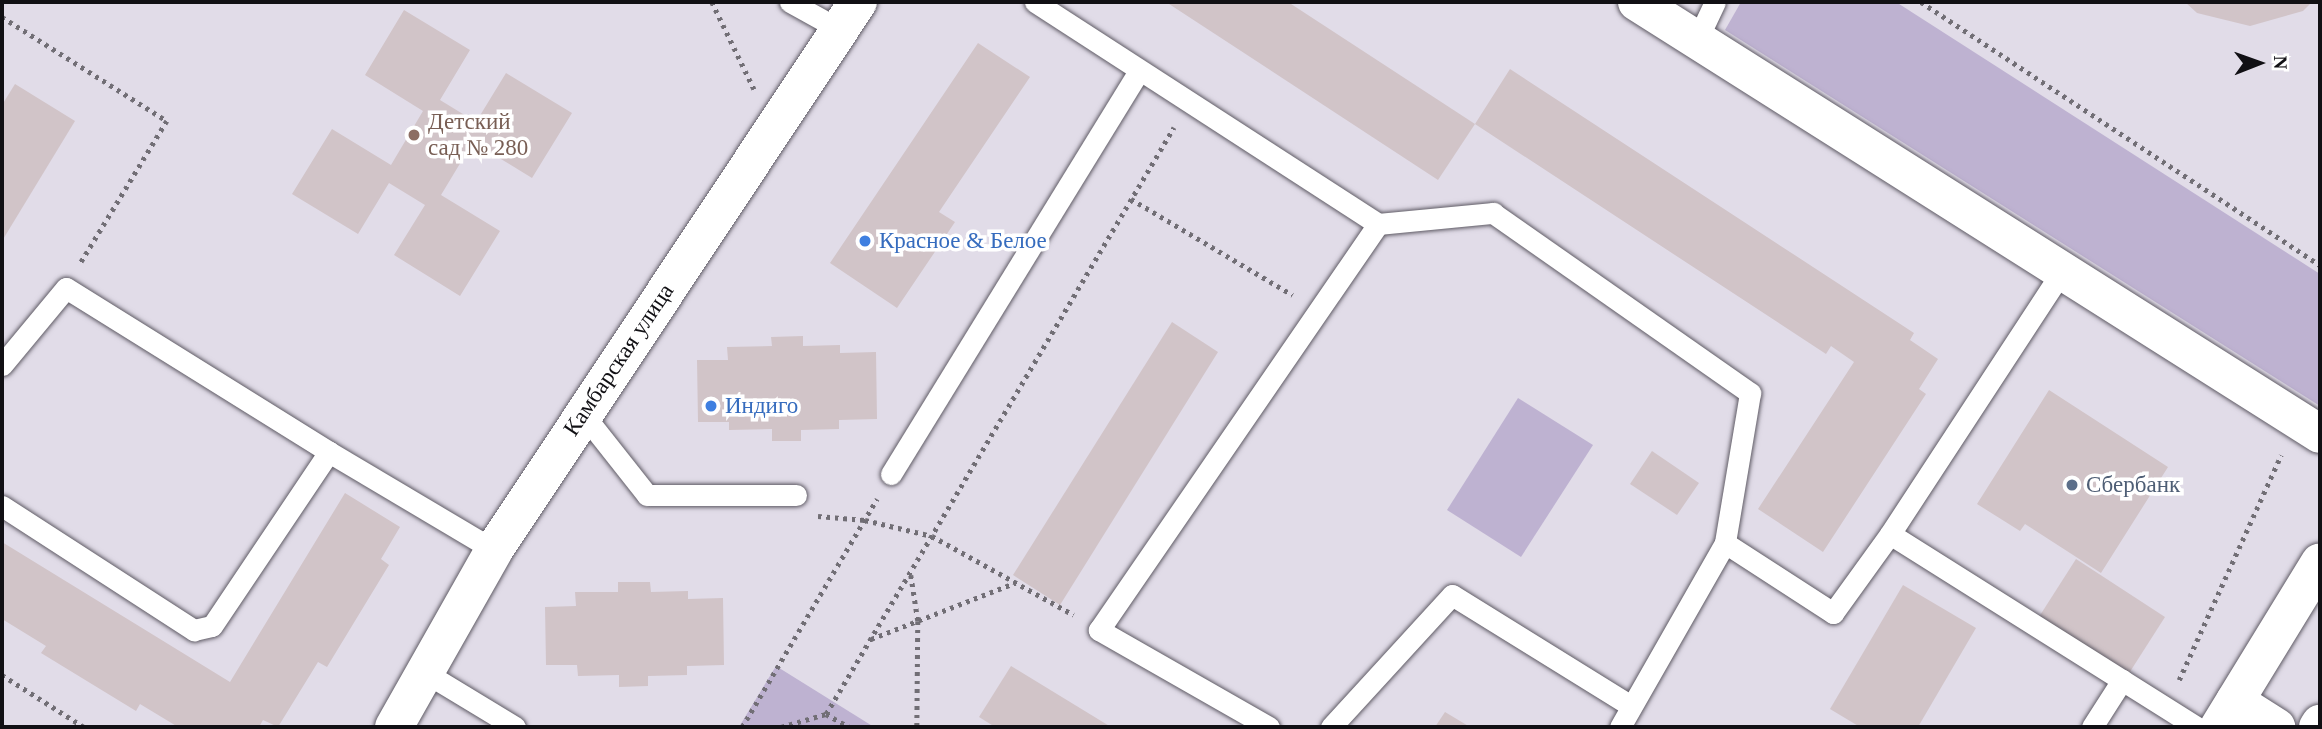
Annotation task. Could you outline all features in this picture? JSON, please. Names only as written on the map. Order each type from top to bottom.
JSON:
[{"type":"street","points":[[1637,2],[2061,273],[2309,426]]},
{"type":"street","name":"Камбарская улица","points":[[394,727],[494,550],[849,16]]},
{"type":"street","points":[[2277,727],[2227,714],[2320,562]]},
{"type":"lane","points":[[790,2],[849,16]]},
{"type":"lane","points":[[1035,2],[1378,224],[1493,213],[1750,393],[1725,543],[1620,727]]},
{"type":"lane","points":[[1697,40],[1714,2]]},
{"type":"lane","points":[[891,474],[1139,71]]},
{"type":"lane","points":[[1269,727],[1099,630],[1378,224]]},
{"type":"lane","points":[[1725,543],[1833,613],[1891,534],[2061,273]]},
{"type":"lane","points":[[2,365],[66,288],[329,452],[494,550]]},
{"type":"lane","points":[[583,414],[647,495],[796,495]]},
{"type":"lane","points":[[2,506],[194,630],[212,626],[329,452]]},
{"type":"lane","points":[[1891,534],[2197,727]]},
{"type":"lane","points":[[1331,727],[1452,595],[1631,706]]},
{"type":"lane","points":[[426,673],[515,727]]},
{"type":"lane","points":[[2092,727],[2122,680]]},
{"type":"path","points":[[712,2],[773,128]]},
{"type":"path","points":[[1921,2],[2320,265]]},
{"type":"path","points":[[2,17],[167,121],[66,288]]},
{"type":"path","points":[[782,727],[826,714],[1188,103]]},
{"type":"path","points":[[1131,200],[1319,310]]},
{"type":"path","points":[[2167,708],[2309,426]]},
{"type":"path","points":[[742,727],[891,474]]},
{"type":"path","points":[[796,495],[796,514],[865,520],[932,536],[1099,630]]},
{"type":"path","points":[[911,574],[918,621],[917,727]]},
{"type":"path","points":[[871,639],[1015,583]]},
{"type":"path","points":[[2,675],[84,727]]},
{"type":"path","points":[[826,714],[849,727]]},
{"type":"shaded area","points":[[1741,2],[1896,2],[2320,274],[2320,406],[1725,30]]},
{"type":"shaded area","points":[[1518,398],[1593,445],[1521,557],[1447,510]]},
{"type":"shaded area","points":[[776,666],[874,727],[739,727]]},
{"type":"building","points":[[1166,2],[1288,2],[1475,124],[1438,180]]},
{"type":"building","points":[[2185,2],[2312,2],[2303,11],[2250,26],[2197,13]]},
{"type":"building","points":[[404,10],[470,50],[440,100],[476,122],[506,73],[572,113],[532,178],[473,142],[441,195],[500,231],[460,296],[394,255],[425,205],[389,183],[358,234],[292,194],[332,129],[391,165],[423,111],[365,75]]},
{"type":"building","points":[[978,43],[1030,77],[939,212],[955,222],[897,308],[830,263]]},
{"type":"building","points":[[1510,69],[1914,333],[1910,340],[1938,359],[1919,389],[1926,394],[1823,552],[1758,509],[1854,362],[1831,346],[1826,354],[1475,124]]},
{"type":"building","points":[[15,84],[75,121],[2,241],[2,105]]},
{"type":"building","points":[[1172,322],[1218,352],[1060,605],[1013,575]]},
{"type":"building","points":[[803,336],[803,346],[840,345],[840,353],[876,352],[877,419],[839,420],[839,429],[801,430],[801,441],[772,441],[772,429],[729,430],[729,422],[698,422],[697,360],[728,360],[727,347],[772,346],[771,337]]},
{"type":"building","name":"Сбербанк","points":[[2049,390],[2168,467],[2101,573],[2025,524],[2020,531],[1977,504]]},
{"type":"building","points":[[1652,451],[1699,483],[1677,515],[1630,484]]},
{"type":"building","points":[[345,493],[400,527],[381,559],[389,565],[327,667],[318,662],[278,727],[263,720],[259,727],[178,727],[140,704],[136,711],[41,653],[46,646],[2,619],[2,542],[230,682]]},
{"type":"building","points":[[2076,559],[2165,617],[2126,678],[2037,620]]},
{"type":"building","points":[[618,582],[650,582],[651,592],[688,591],[688,599],[723,598],[724,665],[687,666],[687,675],[648,676],[648,686],[619,687],[619,675],[578,676],[577,665],[546,665],[545,607],[576,606],[575,592],[618,592]]},
{"type":"building","points":[[1903,585],[1976,628],[1918,727],[1860,727],[1830,709]]},
{"type":"building","points":[[1011,666],[1111,727],[995,727],[979,717]]},
{"type":"building","points":[[1445,712],[1470,727],[1435,727]]},
{"type":"place","name":"Детский сад № 280","points":[[414,135]]},
{"type":"place","name":"Красное & Белое","points":[[865,241]]},
{"type":"place","name":"Индиго","points":[[711,406]]},
{"type":"place","name":"Сбербанк","points":[[2072,485]]}]
